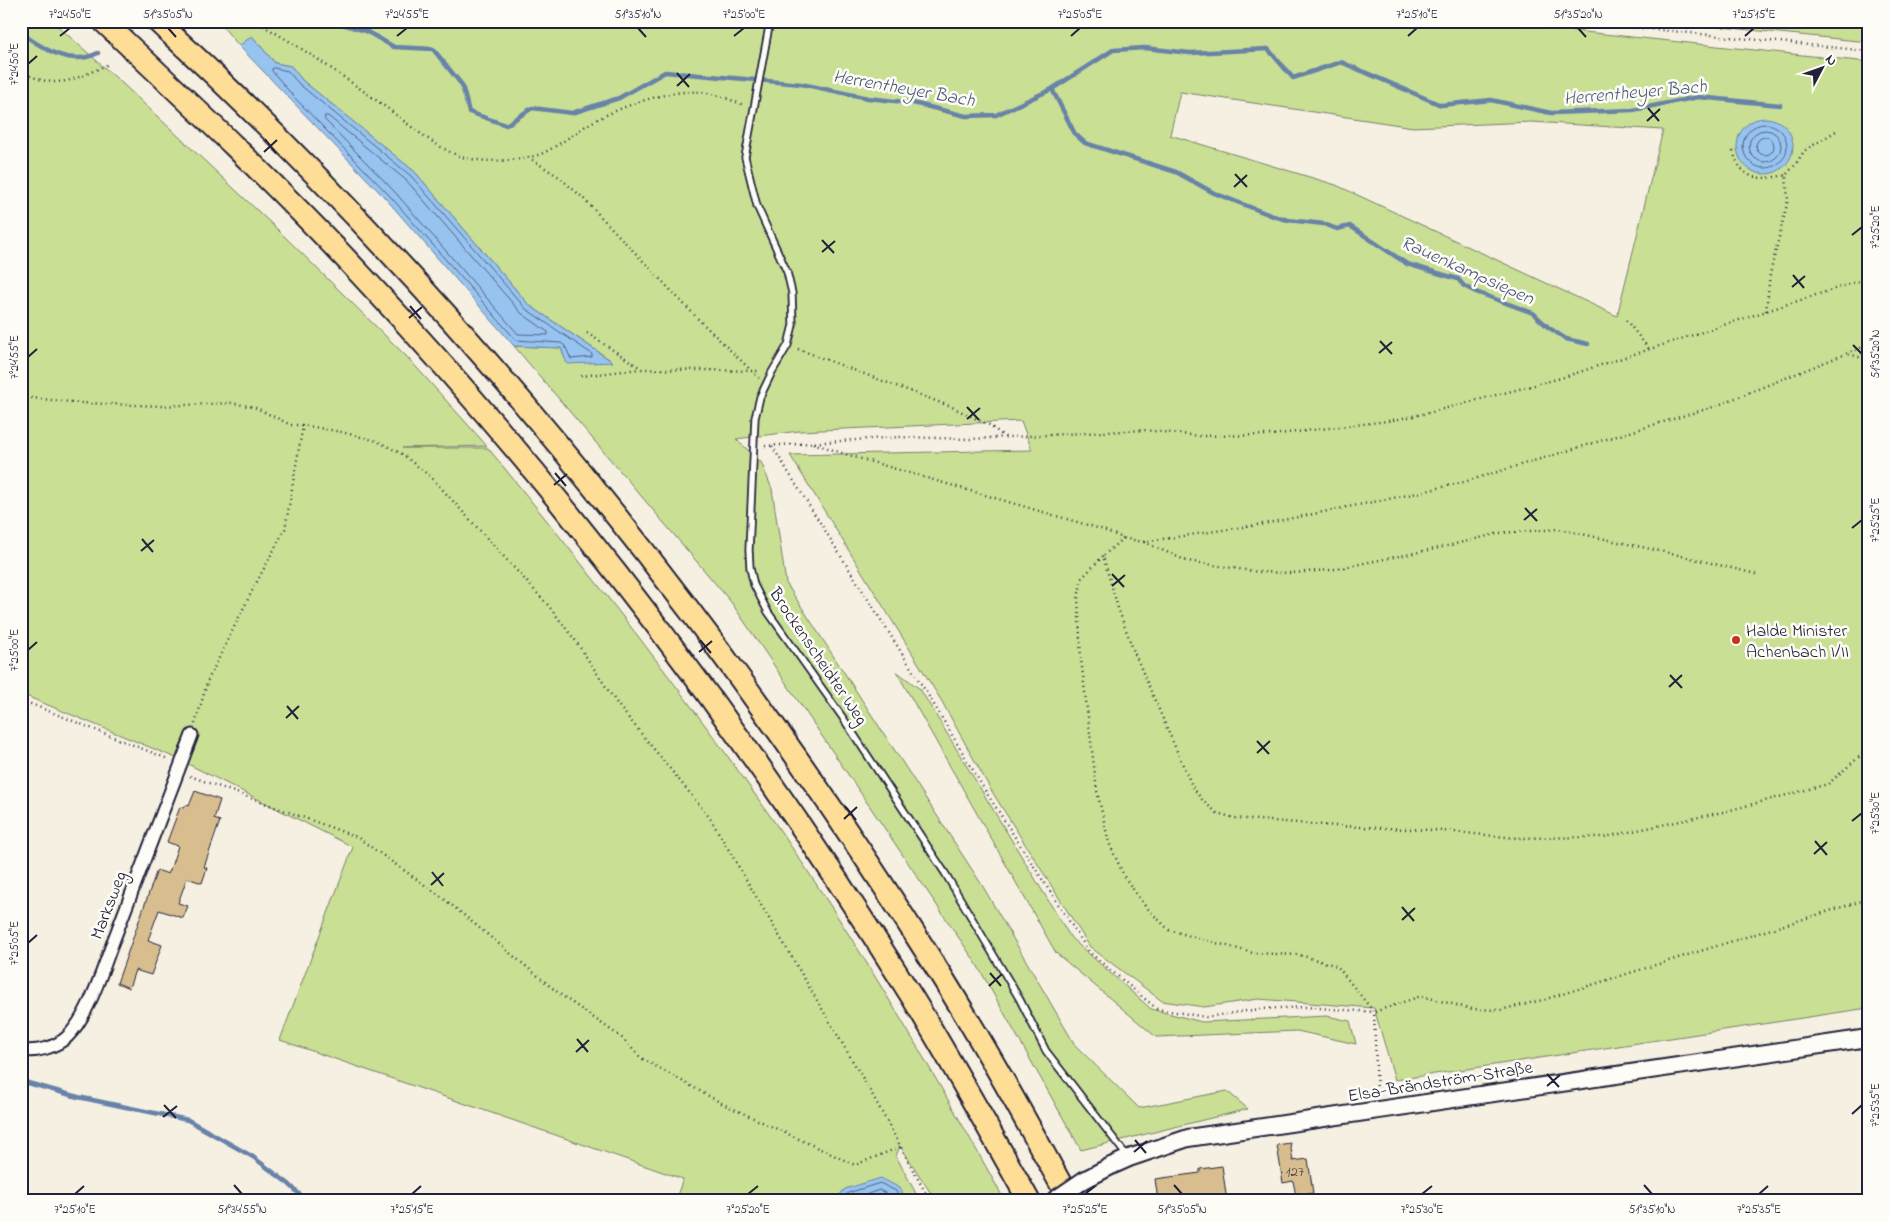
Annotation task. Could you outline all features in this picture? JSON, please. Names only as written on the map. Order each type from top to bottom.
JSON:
[{"type":"highway","points":[[102,21],[238,149],[361,276],[514,447],[654,622],[792,812],[862,918],[915,1002],[1029,1201]]},
{"type":"highway","points":[[157,21],[269,129],[411,276],[536,419],[618,518],[745,684],[857,845],[941,976],[1070,1201]]},
{"type":"street","name":"Marksweg","points":[[21,1050],[29,1052],[50,1048],[66,1038],[79,1023],[90,1000],[192,735]]},
{"type":"street","name":"Elsa-Brändström-Straße","points":[[1052,1201],[1110,1166],[1188,1138],[1868,1038]]},
{"type":"lane","name":"Brockenscheidter Weg","points":[[770,21],[745,157],[757,206],[787,272],[792,293],[793,325],[788,345],[760,397],[755,418],[749,550],[750,568],[754,585],[768,612],[843,718],[945,873],[1010,982],[1046,1051],[1128,1158]]},
{"type":"path","points":[[254,21],[314,57],[428,139],[465,158],[485,160],[528,157],[541,154],[594,121],[628,106],[687,92],[702,92],[722,97],[754,109]]},
{"type":"path","points":[[1572,21],[1868,51]]},
{"type":"path","points":[[21,71],[38,80],[53,83],[67,82],[109,64]]},
{"type":"path","points":[[1733,151],[1736,161],[1743,170],[1754,178],[1766,179],[1786,175],[1804,151],[1836,131]]},
{"type":"path","points":[[528,157],[559,177],[582,197],[695,316],[766,384]]},
{"type":"path","points":[[1766,310],[1770,274],[1788,200],[1786,175]]},
{"type":"path","points":[[753,446],[899,437],[1005,438],[1144,430],[1200,436],[1271,435],[1388,421],[1428,413],[1561,378],[1868,278]]},
{"type":"path","points":[[1626,320],[1649,349]]},
{"type":"path","points":[[587,333],[642,369]]},
{"type":"path","points":[[788,345],[817,358],[952,408],[989,425],[1005,438]]},
{"type":"path","points":[[1143,542],[1331,512],[1464,482],[1713,407],[1868,345]]},
{"type":"path","points":[[1849,354],[1868,360]]},
{"type":"path","points":[[581,376],[642,369],[772,372]]},
{"type":"path","points":[[21,397],[82,403],[161,406],[231,404],[254,407],[291,425],[303,425],[377,441],[402,454],[431,477],[548,605],[575,640],[618,705],[710,818],[872,1094],[930,1201]]},
{"type":"path","points":[[192,735],[208,680],[252,591],[286,529],[303,425]]},
{"type":"path","points":[[812,442],[857,458],[1101,529],[1123,538],[1143,542],[1187,561],[1258,572],[1292,573],[1330,570],[1439,548],[1500,532],[1558,529],[1678,554],[1756,574]]},
{"type":"path","points":[[772,446],[933,703],[986,792],[1089,952],[1158,1009],[1206,1017],[1260,1009],[1305,1007],[1374,1012],[1421,996],[1472,1010],[1500,1010],[1543,1000],[1868,899]]},
{"type":"path","points":[[1123,538],[1082,578],[1078,598],[1081,659],[1098,791],[1109,843],[1125,878],[1144,906],[1169,930],[1253,953],[1300,955],[1337,966],[1374,1012],[1378,1110]]},
{"type":"path","points":[[1103,556],[1118,608],[1134,652],[1188,780],[1203,801],[1217,813],[1234,818],[1336,826],[1433,830],[1517,838],[1605,837],[1723,812],[1828,784],[1868,749]]},
{"type":"path","points":[[21,700],[180,768],[357,837],[443,898],[561,995],[621,1037],[641,1058],[723,1104],[855,1165],[900,1147]]},
{"type":"green space","points":[[21,21],[52,21],[123,84],[277,229],[408,358],[487,446],[402,448],[488,448],[562,539],[705,725],[804,866],[894,1008],[1005,1201],[936,1201],[900,1146],[896,1156],[920,1201],[675,1201],[683,1179],[280,1040],[353,847],[176,758],[21,694]]},
{"type":"green space","points":[[218,21],[1481,21],[1868,62],[1868,1008],[1395,1080],[1374,1008],[1258,999],[1204,1007],[1162,1001],[1090,947],[991,790],[941,700],[790,455],[1032,450],[1021,421],[799,431],[736,439],[761,462],[772,489],[786,583],[982,885],[1075,1045],[1139,1108],[1227,1091],[1248,1109],[1081,1150],[976,963],[731,602],[514,346],[561,348],[612,361],[529,305],[415,172],[302,80],[291,66],[275,63],[252,36],[239,46]],"holes":[[[1180,92],[1413,127],[1531,122],[1663,130],[1617,316],[1336,185],[1170,135]]]},
{"type":"green space","points":[[1662,21],[1868,21],[1868,42]]},
{"type":"green space","points":[[896,671],[920,689],[1071,938],[1151,1009],[1202,1022],[1327,1016],[1350,1021],[1356,1044],[1297,1031],[1156,1037],[1056,953]]},
{"type":"water","points":[[252,36],[275,63],[291,66],[302,80],[415,172],[529,305],[613,362],[567,364],[561,348],[514,346],[386,199],[239,46]]},
{"type":"water","points":[[1765,118],[1780,123],[1788,131],[1793,146],[1788,161],[1780,169],[1765,174],[1750,169],[1742,161],[1737,146],[1742,131],[1750,123]]},
{"type":"water","points":[[881,1178],[900,1188],[907,1201],[834,1201],[845,1189]]},
{"type":"building","points":[[195,791],[220,800],[214,819],[220,821],[204,867],[207,868],[202,883],[187,878],[178,903],[188,906],[183,918],[159,910],[148,940],[162,945],[151,975],[135,970],[129,988],[117,983],[157,870],[168,874],[170,870],[178,846],[167,842],[180,807],[189,806]]},
{"type":"building","points":[[1290,1143],[1293,1161],[1308,1159],[1313,1193],[1296,1196],[1293,1181],[1283,1183],[1277,1145]]},
{"type":"building","points":[[1222,1166],[1227,1201],[1158,1201],[1155,1179],[1200,1173],[1200,1169]]},
{"type":"waterway","name":"Herrentheyer Bach","points":[[339,21],[342,24],[366,31],[394,47],[433,49],[462,85],[469,112],[506,125],[532,108],[572,113],[619,98],[665,72],[801,84],[868,98],[913,103],[966,116],[996,115],[1052,89],[1113,50],[1145,48],[1190,53],[1268,49],[1293,78],[1341,62],[1441,105],[1491,100],[1551,113],[1633,110],[1698,97],[1780,105]]},
{"type":"waterway","name":"Herrentheyer Bach","points":[[21,33],[48,50],[67,57],[88,57],[98,53]]},
{"type":"waterway","name":"Rauenkampsiepen","points":[[1052,89],[1075,134],[1085,143],[1176,172],[1214,193],[1273,216],[1288,220],[1324,224],[1337,229],[1350,226],[1407,264],[1458,279],[1464,286],[1476,292],[1533,313],[1548,327],[1566,339],[1588,344]]},
{"type":"waterway","points":[[21,1081],[78,1097],[188,1120],[253,1157],[289,1184],[306,1201]]},
{"type":"place","name":"Halde Minister Achenbach I/II","points":[[1736,640]]}]
